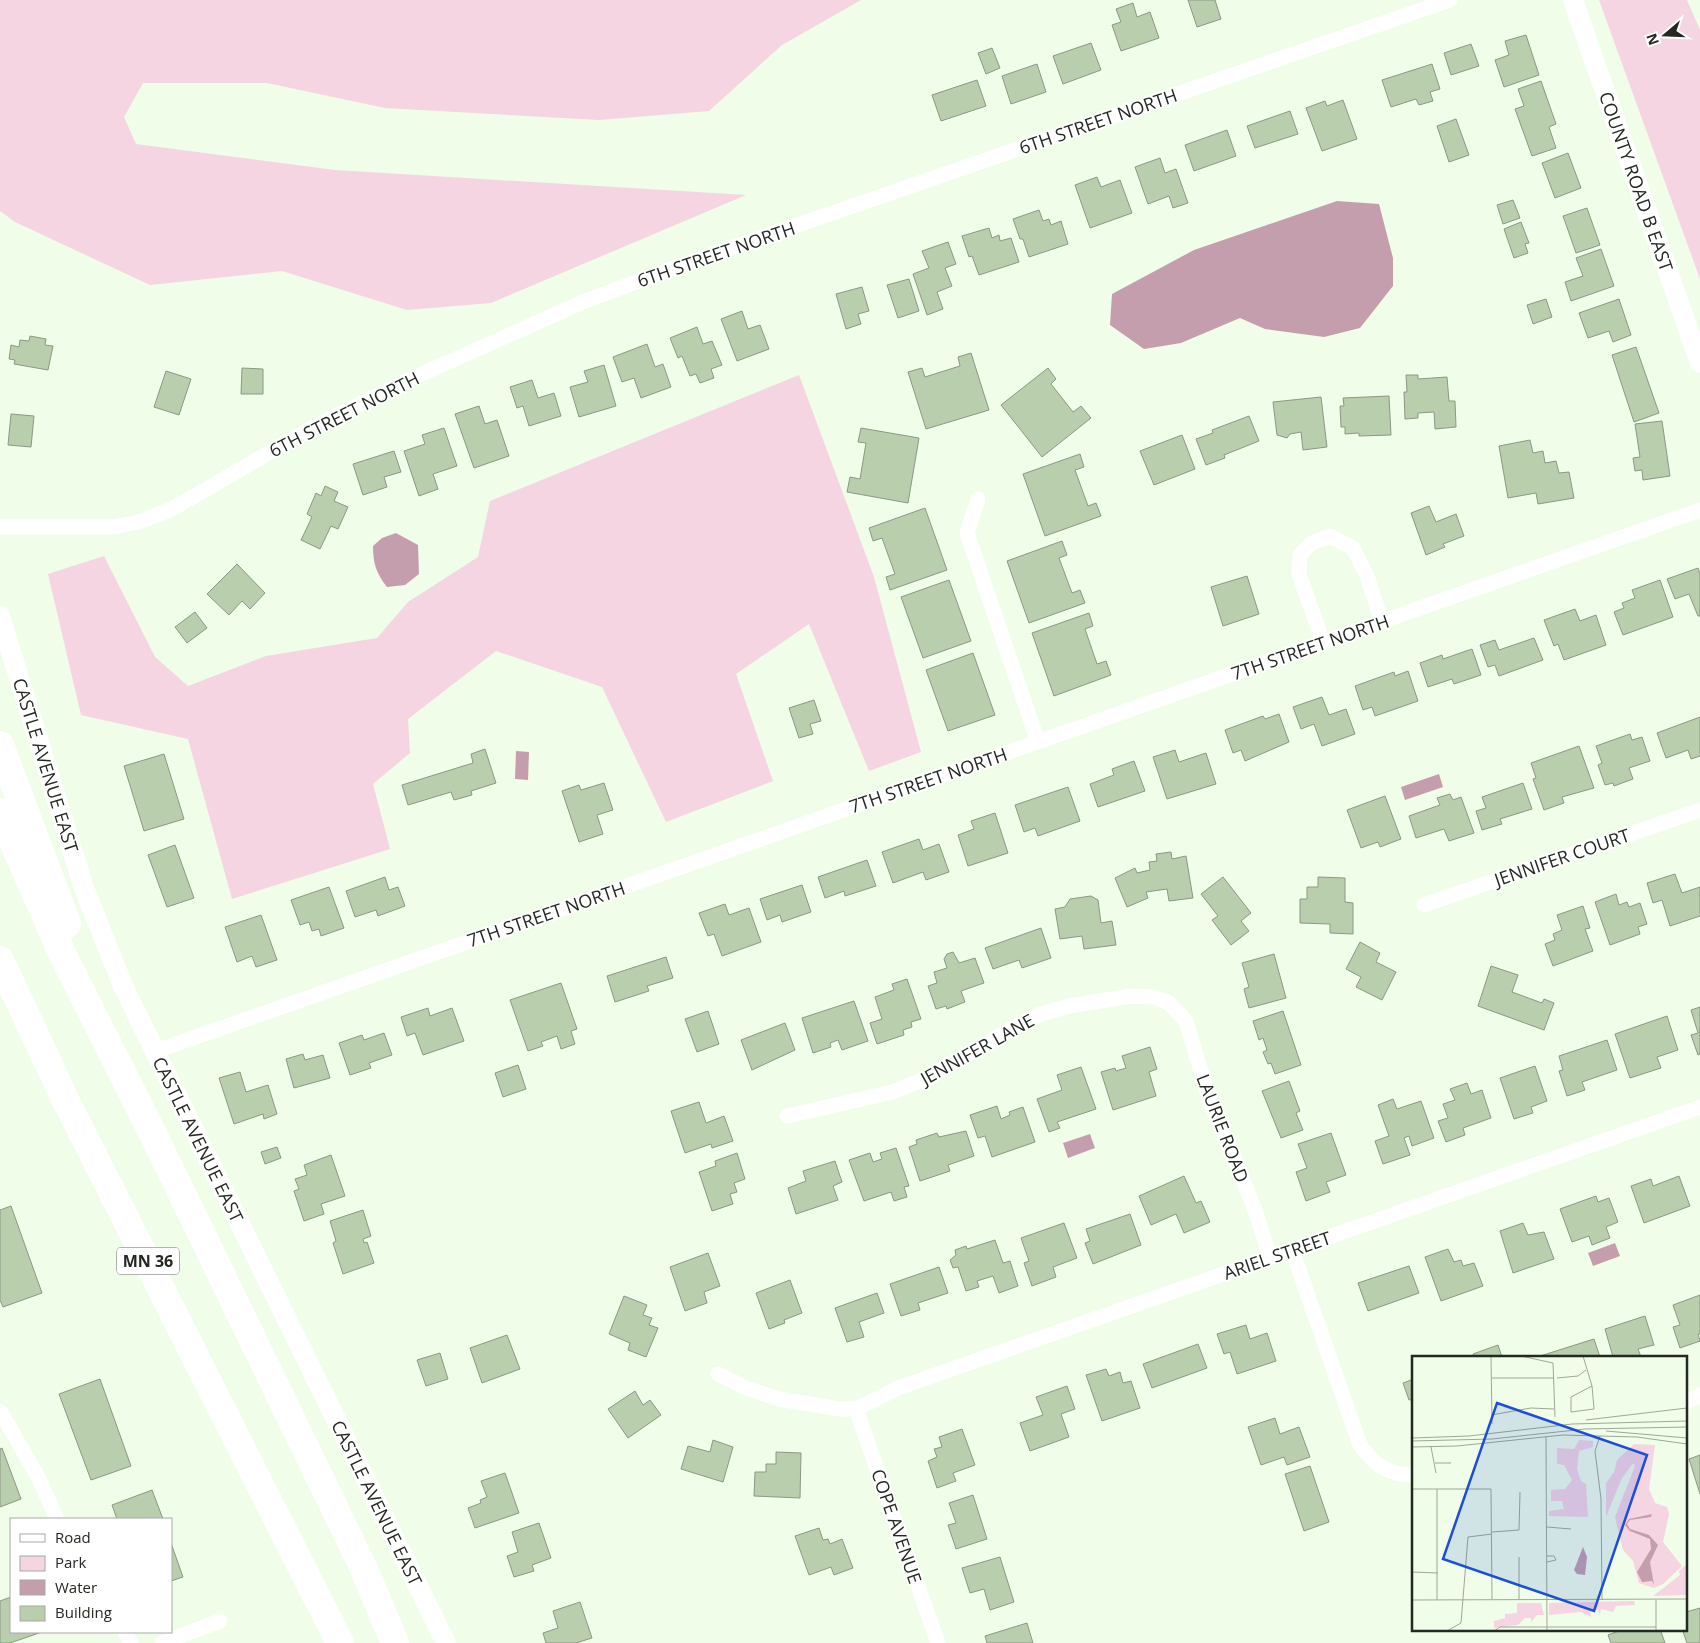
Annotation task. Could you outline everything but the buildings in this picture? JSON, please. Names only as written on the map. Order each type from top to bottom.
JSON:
[{"type":"highway","points":[[0,745],[50,874],[111,1051]]},
{"type":"highway","name":"MN 36","points":[[0,812],[62,952],[160,1147],[364,1569],[395,1643]]},
{"type":"highway","name":"MN 36","points":[[0,960],[51,1069],[340,1643]]},
{"type":"highway","points":[[0,979],[51,1069]]},
{"type":"street","name":"6TH STREET NORTH","points":[[0,527],[112,527],[139,522],[172,509],[312,428],[404,382],[582,302],[673,268],[1450,0]]},
{"type":"street","name":"COUNTY ROAD B EAST","points":[[1573,0],[1700,363]]},
{"type":"street","points":[[978,499],[967,532],[1038,742]]},
{"type":"street","name":"7TH STREET NORTH","points":[[156,1051],[1700,510]]},
{"type":"street","points":[[1323,642],[1299,574],[1300,555],[1312,543],[1330,536],[1353,548],[1367,576],[1382,622]]},
{"type":"street","name":"CASTLE AVENUE EAST","points":[[0,616],[84,888],[123,986],[446,1643]]},
{"type":"street","name":"JENNIFER COURT","points":[[1424,905],[1700,810]]},
{"type":"street","name":"JENNIFER LANE","points":[[787,1116],[893,1092],[929,1078],[1009,1030],[1041,1014],[1069,1006],[1139,995],[1154,997],[1169,1003]]},
{"type":"street","name":"LAURIE ROAD","points":[[1169,1003],[1186,1021],[1209,1098],[1254,1207],[1270,1257]]},
{"type":"street","name":"ARIEL STREET","points":[[856,1409],[898,1388],[1700,1106]]},
{"type":"street","points":[[1292,1250],[1355,1433],[1368,1456],[1384,1469],[1402,1475],[1412,1475]]},
{"type":"street","points":[[718,1374],[746,1388],[778,1399],[815,1406],[856,1409]]},
{"type":"street","points":[[1688,1401],[1700,1395]]},
{"type":"street","name":"COPE AVENUE","points":[[856,1409],[938,1643]]},
{"type":"street","points":[[0,1411],[38,1478],[57,1518]]},
{"type":"street","points":[[162,1643],[220,1621]]},
{"type":"green space","points":[[0,0],[861,0],[782,45],[709,111],[599,120],[385,108],[267,83],[143,83],[124,117],[136,144],[335,170],[746,195],[491,303],[407,310],[282,271],[150,285],[15,222],[0,211]]},
{"type":"green space","points":[[1599,0],[1687,0],[1700,30],[1700,279]]},
{"type":"green space","points":[[799,375],[874,577],[921,752],[869,771],[809,624],[736,674],[773,781],[666,822],[602,687],[496,651],[408,719],[410,753],[373,784],[390,849],[232,899],[188,739],[81,715],[48,574],[104,556],[155,657],[188,686],[266,656],[377,638],[408,602],[478,557],[490,501]]},
{"type":"water","points":[[1337,201],[1379,204],[1393,258],[1393,286],[1360,328],[1324,337],[1265,329],[1240,318],[1181,343],[1144,349],[1110,325],[1112,294],[1194,250]]},
{"type":"water","points":[[396,533],[418,545],[419,574],[405,585],[387,587],[376,568],[373,546],[382,538]]},
{"type":"water","points":[[516,751],[529,752],[528,780],[515,779]]},
{"type":"water","points":[[1439,774],[1443,787],[1405,800],[1401,787]]},
{"type":"water","points":[[1090,1134],[1095,1148],[1068,1158],[1063,1143]]},
{"type":"water","points":[[1615,1243],[1620,1256],[1593,1266],[1588,1253]]}]
